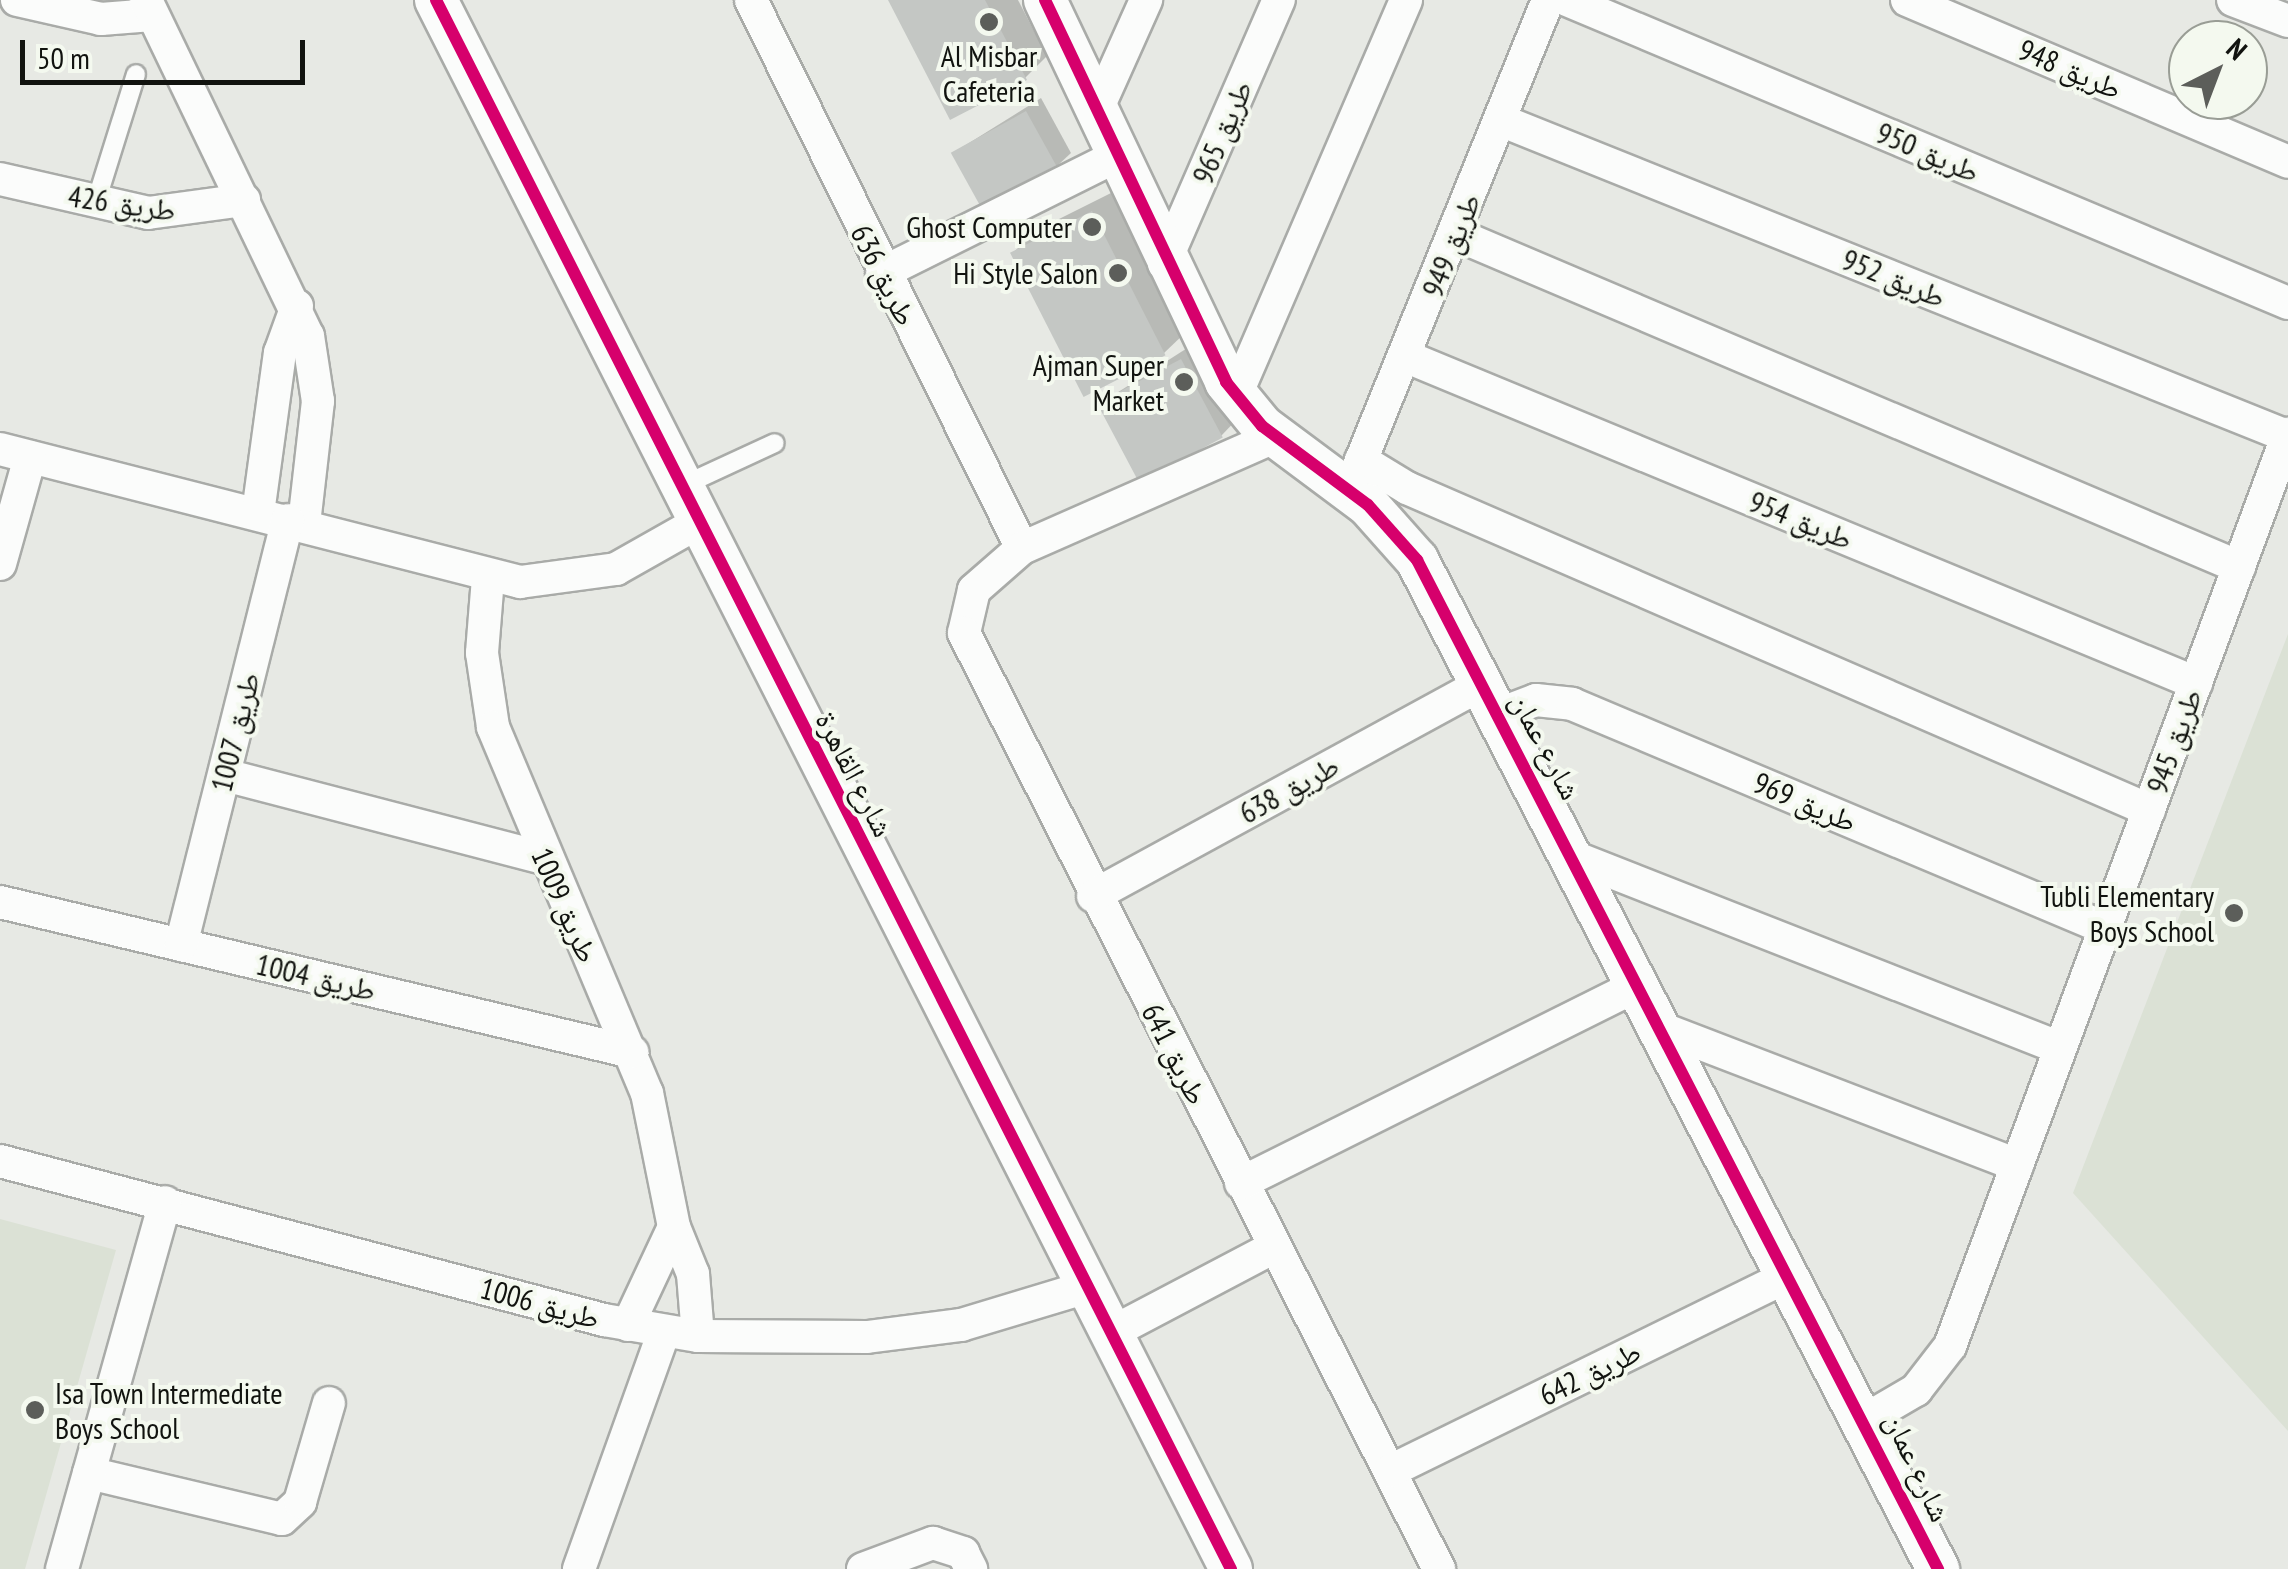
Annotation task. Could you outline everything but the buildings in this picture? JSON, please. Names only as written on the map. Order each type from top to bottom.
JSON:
[{"type":"street","points":[[17,0],[101,19],[149,8]]},
{"type":"street","name":"شارع القاهرة","points":[[436,0],[1230,1569]]},
{"type":"street","name":"طريق 636","points":[[751,0],[882,274],[1022,548]]},
{"type":"street","name":"شارع عمان","points":[[1045,0],[1164,264],[1236,396],[1274,437],[1355,475],[1417,560],[1493,698],[1790,1275],[1868,1418],[1938,1569]]},
{"type":"street","points":[[1096,112],[1146,0]]},
{"type":"street","name":"طريق 965","points":[[1164,264],[1278,0]]},
{"type":"street","points":[[1236,396],[1406,0]]},
{"type":"street","name":"طريق 949","points":[[1355,475],[1548,0]]},
{"type":"street","name":"طريق 950","points":[[1568,0],[2288,303]]},
{"type":"street","name":"طريق 948","points":[[1906,0],[2288,162]]},
{"type":"street","points":[[2233,0],[2288,21]]},
{"type":"street","name":"طريق 1007","points":[[149,8],[297,306],[318,401],[283,519],[181,944]]},
{"type":"street","name":"طريق 952","points":[[1500,120],[2288,435]]},
{"type":"street","points":[[882,274],[1115,157]]},
{"type":"street","name":"طريق 426","points":[[0,180],[95,205],[177,214],[244,200]]},
{"type":"street","points":[[1455,234],[2239,567]]},
{"type":"street","name":"طريق 1007","points":[[283,519],[275,441],[280,353],[297,306]]},
{"type":"street","name":"طريق 954","points":[[1406,357],[2196,683]]},
{"type":"street","name":"طريق 945","points":[[1868,1418],[1916,1390],[1950,1346],[2288,435]]},
{"type":"street","name":"طريق 641","points":[[1274,437],[1022,548],[974,590],[964,633],[1093,896],[1439,1569]]},
{"type":"street","points":[[0,564],[15,453],[283,519],[488,578],[600,573],[690,504]]},
{"type":"street","points":[[1355,475],[1407,488],[2149,810]]},
{"type":"street","name":"طريق 1009","points":[[488,578],[486,691],[544,858],[632,1052],[660,1135],[674,1226],[694,1274],[698,1336]]},
{"type":"street","name":"طريق 638","points":[[1093,896],[1493,698]]},
{"type":"street","name":"طريق 969","points":[[1493,698],[1572,704],[2105,928]]},
{"type":"street","points":[[224,775],[544,858]]},
{"type":"street","points":[[1576,858],[2060,1048]]},
{"type":"street","name":"طريق 1004","points":[[0,902],[632,1052]]},
{"type":"street","points":[[1242,1183],[1641,984]]},
{"type":"street","points":[[1668,1032],[2017,1165]]},
{"type":"street","name":"طريق 1006","points":[[0,1161],[628,1325],[698,1336],[904,1332],[1088,1287]]},
{"type":"street","points":[[62,1569],[166,1202]]},
{"type":"street","points":[[628,1325],[674,1226]]},
{"type":"street","points":[[1110,1334],[1274,1247]]},
{"type":"street","name":"طريق 642","points":[[1390,1472],[1790,1275]]},
{"type":"street","points":[[579,1569],[664,1332]]},
{"type":"street","points":[[89,1472],[282,1519],[300,1502],[329,1402]]},
{"type":"street","points":[[864,1569],[933,1543],[963,1553],[972,1569]]},
{"type":"lane","points":[[95,205],[136,74]]},
{"type":"lane","points":[[690,504],[775,443]]},
{"type":"shaded area","name":"Tubli Elementary Boys School","points":[[2288,634],[2288,1431],[2073,1193]]},
{"type":"shaded area","name":"Isa Town Intermediate Boys School","points":[[0,1219],[116,1250],[25,1569],[0,1569]]},
{"type":"cycle path","points":[[436,0],[1231,1569]]},
{"type":"cycle path","points":[[1045,0],[1226,382],[1262,426],[1368,505],[1417,560],[1938,1569]]},
{"type":"place","name":"Al Misbar Cafeteria","points":[[989,22]]},
{"type":"place","name":"Ghost Computer","points":[[1092,227]]},
{"type":"place","name":"Hi Style Salon","points":[[1118,273]]},
{"type":"place","name":"Ajman Super Market","points":[[1184,382]]},
{"type":"place","name":"Tubli Elementary Boys School","points":[[2234,913]]},
{"type":"place","name":"Isa Town Intermediate Boys School","points":[[35,1410]]}]
